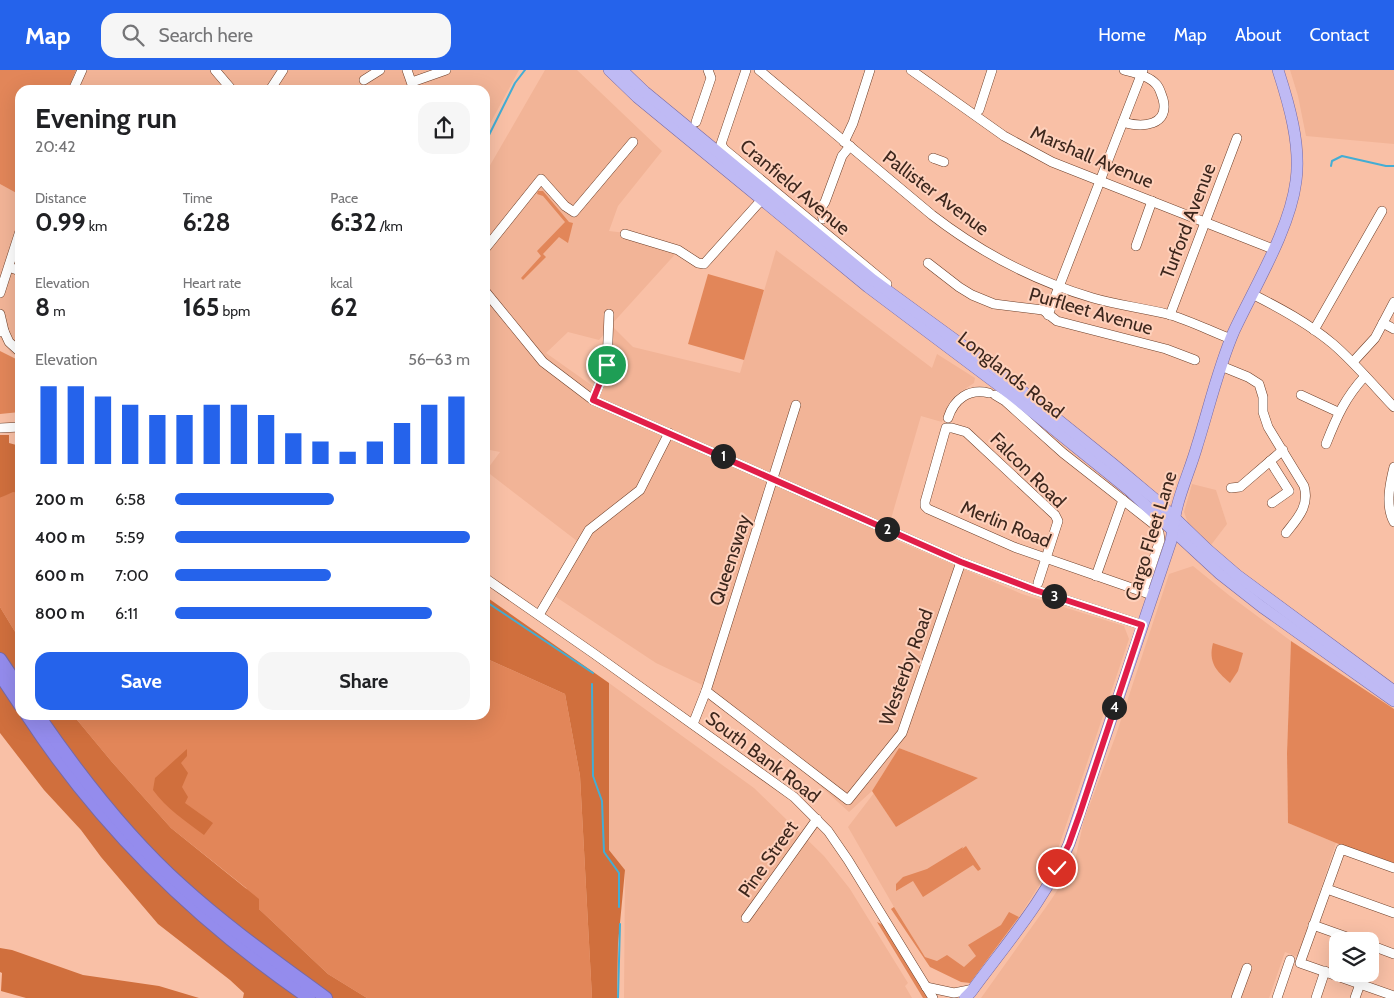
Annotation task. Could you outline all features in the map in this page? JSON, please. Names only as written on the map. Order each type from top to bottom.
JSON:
[{"type":"highway","points":[[0,659],[15,682]]},
{"type":"highway","points":[[0,674],[15,697]]},
{"type":"highway","points":[[31,720],[90,801],[155,872],[233,943],[309,998]]},
{"type":"highway","points":[[42,720],[91,787],[138,841],[180,885],[241,936],[326,998]]},
{"type":"main road","name":"Longlands Road","points":[[614,70],[666,109],[868,287],[1112,464],[1237,575],[1394,691]]},
{"type":"main road","name":"Cargo Fleet Lane","points":[[970,994],[1032,909],[1048,885],[1066,851],[1142,625],[1148,593],[1171,541],[1175,518],[1221,366],[1231,339],[1290,211],[1297,170],[1293,128],[1278,70]]},
{"type":"main road","name":"Longlands Road","points":[[989,376],[1129,490],[1220,574],[1394,702]]},
{"type":"street","points":[[75,85],[82,70]]},
{"type":"street","points":[[215,70],[228,85]]},
{"type":"street","points":[[273,85],[283,70]]},
{"type":"street","points":[[364,80],[380,70]]},
{"type":"street","points":[[407,70],[413,85]]},
{"type":"street","points":[[415,85],[446,70]]},
{"type":"street","points":[[696,122],[695,109],[711,78],[708,70]]},
{"type":"street","name":"Cranfield Avenue","points":[[746,70],[721,144],[724,149],[887,284]]},
{"type":"street","name":"Pallister Avenue","points":[[759,70],[932,215],[959,234],[1017,268],[1059,286],[1094,298],[1170,315],[1231,339]]},
{"type":"street","points":[[811,211],[821,208],[825,202],[847,144],[870,70]]},
{"type":"street","name":"Marshall Avenue","points":[[911,70],[1004,136],[1052,162],[1273,249]]},
{"type":"street","points":[[979,110],[992,70]]},
{"type":"street","points":[[1124,70],[1142,73],[1150,79],[1157,85],[1164,103],[1159,119],[1154,123],[1135,126],[1124,122]]},
{"type":"street","points":[[1048,315],[1142,73]]},
{"type":"street","name":"Turford Avenue","points":[[1170,315],[1237,138]]},
{"type":"street","points":[[490,243],[541,179],[565,206],[574,212],[633,142]]},
{"type":"street","points":[[933,158],[944,162]]},
{"type":"street","points":[[625,234],[678,250],[698,263],[704,264],[765,196]]},
{"type":"street","points":[[1136,246],[1152,202]]},
{"type":"street","points":[[821,208],[823,219]]},
{"type":"street","points":[[1314,330],[1382,211]]},
{"type":"street","points":[[0,293],[15,246]]},
{"type":"street","name":"Purfleet Avenue","points":[[928,263],[959,287],[972,295],[994,304],[1043,310],[1056,321],[1196,360]]},
{"type":"street","points":[[8,267],[15,269]]},
{"type":"street","points":[[1252,294],[1314,330],[1353,362],[1394,407]]},
{"type":"street","points":[[490,297],[543,362],[593,400],[961,562],[1030,588],[1142,625]]},
{"type":"street","points":[[1353,362],[1375,338],[1394,302]]},
{"type":"street","points":[[0,314],[2,332],[15,347]]},
{"type":"street","points":[[593,400],[607,365],[609,314]]},
{"type":"street","points":[[1383,323],[1394,329]]},
{"type":"street","points":[[1173,363],[1176,353]]},
{"type":"street","points":[[1221,366],[1248,377],[1259,384],[1263,397],[1263,412],[1268,427],[1304,486],[1306,494],[1305,505],[1286,533]]},
{"type":"street","points":[[975,392],[989,376]]},
{"type":"street","points":[[1326,444],[1338,412],[1350,393],[1365,376]]},
{"type":"street","points":[[948,418],[955,403],[964,396],[975,392],[992,394],[1005,400],[1063,453],[1156,526],[1160,540],[1148,593]]},
{"type":"street","points":[[1304,401],[1338,412]]},
{"type":"street","name":"Queensway","points":[[693,724],[706,691],[796,405]]},
{"type":"street","name":"Falcon Road","points":[[946,428],[966,432],[1055,515],[1058,520],[1038,583]]},
{"type":"street","name":"Merlin Road","points":[[946,428],[925,506],[931,511],[1046,559],[1148,593]]},
{"type":"street","points":[[539,615],[589,530],[640,490],[669,433]]},
{"type":"street","points":[[1231,488],[1240,487],[1283,450]]},
{"type":"street","points":[[1270,461],[1289,491],[1272,502]]},
{"type":"street","points":[[1394,467],[1390,515],[1394,522]]},
{"type":"street","points":[[1096,576],[1123,500]]},
{"type":"street","points":[[1295,521],[1303,528]]},
{"type":"street","name":"Westerby Road","points":[[706,691],[848,800],[902,733],[961,562]]},
{"type":"street","name":"South Bank Road","points":[[490,581],[794,797],[817,819],[848,860],[933,998]]},
{"type":"street","name":"Pine Street","points":[[746,918],[817,819]]},
{"type":"street","points":[[1394,868],[1341,849],[1300,962],[1394,996]]},
{"type":"street","points":[[1327,889],[1394,913]]},
{"type":"street","points":[[1313,925],[1333,932]]},
{"type":"street","points":[[1379,948],[1394,954]]},
{"type":"street","points":[[1277,998],[1290,960]]},
{"type":"street","points":[[1236,998],[1247,968]]},
{"type":"street","points":[[1316,998],[1325,971]]},
{"type":"street","points":[[1355,998],[1360,984]]},
{"type":"street","points":[[926,987],[954,993],[970,994]]},
{"type":"shaded area","points":[[0,70],[76,70],[70,85],[15,85],[15,192],[0,184]]},
{"type":"shaded area","points":[[76,70],[519,70],[490,124],[490,85],[70,85]]},
{"type":"shaded area","points":[[545,70],[577,70],[662,151],[618,206],[609,231],[626,233],[679,250],[611,325],[633,347],[740,373],[776,250],[932,368],[937,354],[975,378],[974,383],[950,401],[942,422],[921,416],[886,536],[1022,594],[1124,626],[1129,639],[1059,846],[1040,884],[1019,917],[1012,914],[970,972],[925,957],[848,827],[874,793],[896,827],[978,778],[899,748],[872,791],[849,812],[715,691],[656,663],[556,597],[577,541],[490,474],[490,466],[500,452],[490,450],[490,165]],"holes":[[[610,327],[594,387],[546,353],[568,332],[599,340]]]},
{"type":"shaded area","points":[[1290,70],[1394,70],[1394,144],[1306,136],[1298,96]]},
{"type":"shaded area","points":[[0,184],[15,192],[15,355],[12,354],[0,338]]},
{"type":"shaded area","points":[[538,191],[543,191],[569,222],[573,223],[568,243],[559,237],[543,254],[546,257],[523,280],[521,278],[541,256],[537,251],[565,222],[543,196],[537,194]]},
{"type":"shaded area","points":[[708,274],[764,290],[744,360],[688,344]]},
{"type":"shaded area","points":[[0,351],[15,358],[15,412],[0,414]]},
{"type":"shaded area","points":[[0,435],[9,435],[9,443],[15,445],[15,492],[0,498]]},
{"type":"shaded area","points":[[1192,484],[1216,490],[1227,524],[1211,545],[1189,526],[1184,512]]},
{"type":"shaded area","points":[[15,492],[15,632],[0,607],[0,498]]},
{"type":"shaded area","points":[[1193,566],[1291,641],[1287,753],[1288,823],[1336,843],[1298,957],[1285,952],[1269,998],[981,998],[1051,900],[1074,864],[1084,820],[1116,735],[1169,574]]},
{"type":"shaded area","points":[[490,600],[609,683],[609,850],[625,870],[618,944],[617,998],[592,998],[580,776],[565,694],[490,660]]},
{"type":"shaded area","points":[[0,607],[15,632],[15,674],[0,652]]},
{"type":"shaded area","points":[[1291,641],[1394,709],[1394,863],[1336,843],[1288,823],[1287,753]]},
{"type":"shaded area","points":[[1213,643],[1243,653],[1238,671],[1230,683],[1214,666],[1212,661]]},
{"type":"shaded area","points":[[490,660],[565,694],[580,776],[592,998],[367,998],[328,974],[259,909],[246,888],[171,828],[77,720],[490,720]]},
{"type":"shaded area","points":[[0,682],[15,704],[15,720],[25,720],[38,739],[301,998],[243,998],[244,993],[230,980],[158,924],[101,857],[81,830],[44,790],[0,733]]},
{"type":"shaded area","points":[[609,683],[754,788],[824,856],[850,889],[908,983],[905,986],[912,998],[624,998],[625,870],[609,850]]},
{"type":"shaded area","points":[[46,720],[77,720],[171,828],[259,899],[259,909],[328,974],[367,998],[333,998],[218,915],[122,819]]},
{"type":"shaded area","points":[[899,748],[978,778],[896,827],[872,791]]},
{"type":"shaded area","points":[[187,749],[187,756],[181,763],[188,773],[182,787],[188,797],[185,803],[213,823],[204,835],[170,808],[153,790],[155,778]]},
{"type":"shaded area","points":[[966,846],[981,869],[978,871],[973,865],[923,897],[913,881],[896,891],[896,884],[903,877],[927,869]]},
{"type":"shaded area","points":[[894,907],[925,957],[937,961],[947,955],[964,967],[976,956],[968,945],[1001,925],[1009,912],[1019,917],[970,983],[961,982],[930,967],[891,909]]},
{"type":"shaded area","points":[[877,922],[883,925],[928,998],[923,998]]},
{"type":"shaded area","points":[[0,948],[12,950],[83,975],[159,986],[199,998],[26,998],[1,991]]},
{"type":"waterway","points":[[490,133],[515,83],[525,70]]},
{"type":"waterway","points":[[1331,166],[1332,161],[1342,156],[1386,166],[1394,166]]},
{"type":"waterway","points":[[490,604],[593,673]]},
{"type":"waterway","points":[[592,684],[593,776],[602,801],[604,852],[619,873],[619,907]]},
{"type":"waterway","points":[[618,998],[620,924]]},
{"type":"route","points":[[607,365],[593,400],[961,562],[1035,590],[1142,625],[1080,813],[1069,844],[1057,868]]}]
